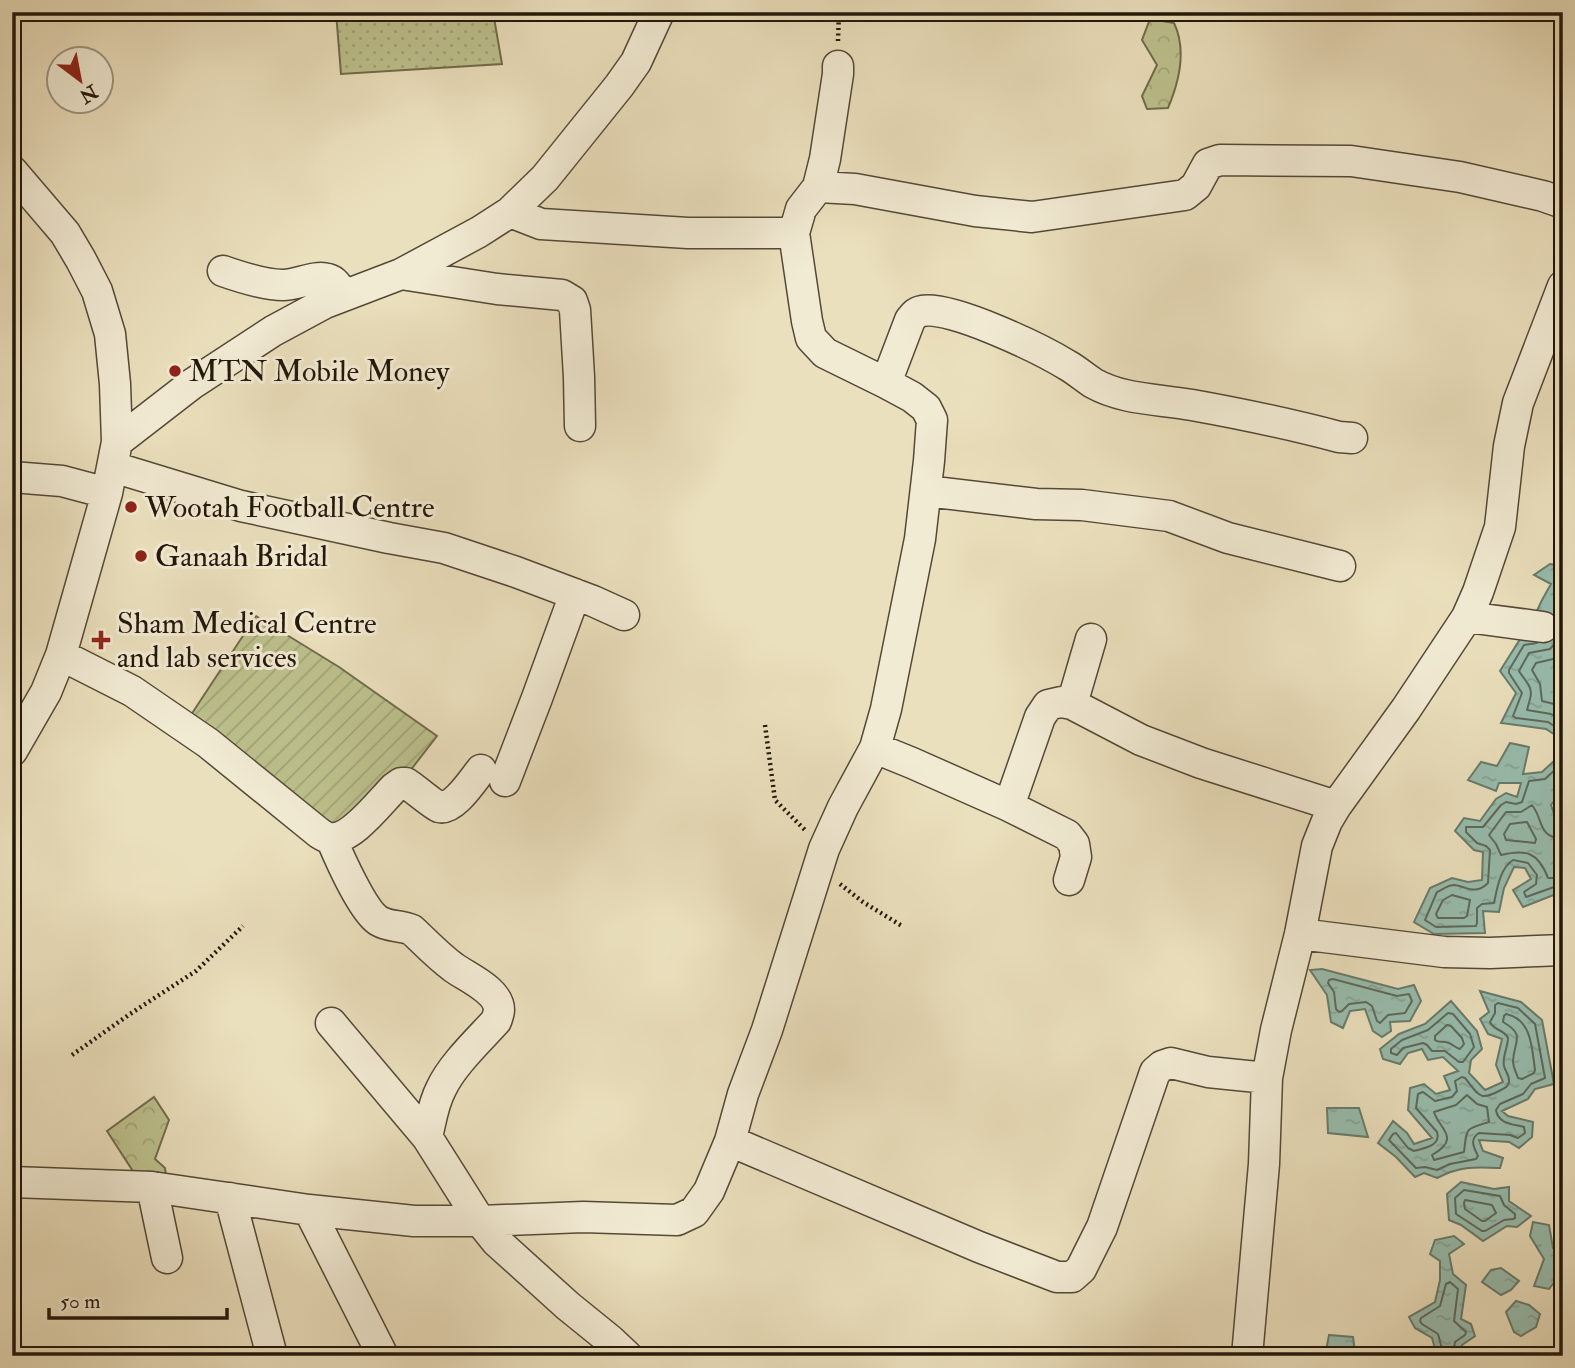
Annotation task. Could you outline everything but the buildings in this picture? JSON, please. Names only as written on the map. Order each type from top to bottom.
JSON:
[{"type":"street","points":[[12,477],[62,481],[113,467],[192,384],[250,346],[300,315],[343,295],[401,274],[510,212],[545,178],[619,86],[636,62],[659,12]]},
{"type":"street","points":[[12,1182],[152,1186],[309,1210],[414,1221],[583,1217],[677,1220],[694,1212],[709,1191],[730,1141],[821,857],[843,807],[875,748],[886,709],[920,539],[932,420],[926,408],[912,397],[825,353],[811,338],[807,321],[794,233],[802,209],[818,187],[825,159],[838,66]]},
{"type":"street","points":[[818,187],[855,189],[975,211],[1032,217],[1185,195],[1196,186],[1208,164],[1220,160],[1350,161],[1460,177],[1563,203]]},
{"type":"street","points":[[12,171],[65,233],[97,291],[110,334],[115,384],[113,467],[61,656],[46,692],[20,716],[12,751]]},
{"type":"street","points":[[510,212],[541,224],[688,233],[794,233]]},
{"type":"street","points":[[223,271],[285,285],[328,278],[343,295]]},
{"type":"street","points":[[401,274],[562,296],[572,301],[577,337],[580,426]]},
{"type":"street","points":[[1247,1356],[1264,1164],[1267,1078],[1317,846],[1336,806],[1406,709],[1467,617],[1478,592],[1500,527],[1509,446],[1518,403],[1563,286]]},
{"type":"street","points":[[886,383],[915,313],[925,310],[944,312],[992,328],[1038,348],[1095,384],[1133,397],[1258,417],[1352,439]]},
{"type":"street","points":[[113,467],[241,506],[444,548],[516,572],[624,615]]},
{"type":"street","points":[[926,491],[1169,516],[1228,538],[1340,566]]},
{"type":"street","points":[[61,656],[132,691],[208,743],[318,833],[331,838],[342,836],[354,828],[401,783],[406,783],[439,807],[448,807],[493,776],[575,594]]},
{"type":"street","points":[[1467,617],[1543,627]]},
{"type":"street","points":[[1072,704],[1091,639]]},
{"type":"street","points":[[1009,806],[1040,716],[1048,705],[1061,702],[1072,704],[1141,740],[1177,754],[1336,806]]},
{"type":"street","points":[[875,748],[1009,806],[1067,835],[1074,844],[1076,857],[1069,880]]},
{"type":"street","points":[[331,838],[353,884],[375,918],[386,924],[412,930],[453,967],[484,987],[497,1003],[499,1011],[496,1021],[441,1088],[427,1137]]},
{"type":"street","points":[[1300,934],[1444,953],[1563,950]]},
{"type":"street","points":[[331,1023],[427,1137],[480,1221],[496,1241],[627,1356]]},
{"type":"street","points":[[730,1141],[979,1247],[1057,1277],[1072,1277],[1082,1269],[1102,1227],[1155,1072],[1171,1063],[1208,1072],[1267,1078]]},
{"type":"street","points":[[152,1186],[167,1258]]},
{"type":"street","points":[[230,1198],[272,1356]]},
{"type":"street","points":[[309,1210],[383,1356]]},
{"type":"path","points":[[765,725],[775,800],[821,857],[863,902],[902,926]]},
{"type":"path","points":[[72,1055],[196,971],[243,926]]},
{"type":"green space","points":[[336,12],[493,12],[502,64],[341,74]]},
{"type":"green space","points":[[1150,19],[1174,23],[1178,33],[1180,66],[1168,108],[1147,109],[1142,96],[1157,65],[1142,40]]},
{"type":"green space","points":[[256,616],[339,667],[437,736],[406,776],[336,831],[187,721]]},
{"type":"green space","points":[[154,1097],[169,1120],[155,1159],[165,1168],[167,1182],[138,1179],[107,1131]]},
{"type":"water","points":[[1550,564],[1563,566],[1563,740],[1546,729],[1501,723],[1516,693],[1500,671],[1551,584],[1534,575]]},
{"type":"water","points":[[1510,743],[1529,747],[1523,774],[1542,772],[1554,761],[1563,760],[1563,796],[1559,795],[1551,805],[1557,822],[1563,823],[1563,894],[1556,894],[1523,907],[1513,890],[1531,879],[1525,868],[1514,867],[1504,888],[1499,912],[1483,911],[1485,933],[1434,934],[1414,922],[1430,888],[1452,878],[1468,882],[1482,880],[1483,852],[1474,850],[1455,831],[1464,818],[1480,821],[1496,799],[1506,793],[1517,797],[1521,783],[1499,783],[1496,791],[1468,780],[1481,762],[1497,766]]},
{"type":"water","points":[[1322,969],[1398,989],[1414,985],[1421,1001],[1410,1021],[1390,1022],[1391,1031],[1382,1037],[1373,1031],[1365,1009],[1350,1011],[1343,1028],[1331,1022],[1327,995],[1310,970]]},
{"type":"water","points":[[1480,991],[1521,1002],[1542,1020],[1554,1084],[1535,1089],[1528,1099],[1502,1111],[1508,1116],[1533,1122],[1532,1137],[1519,1148],[1509,1142],[1479,1140],[1483,1151],[1503,1158],[1500,1168],[1467,1168],[1437,1178],[1424,1173],[1415,1177],[1378,1143],[1393,1121],[1407,1133],[1414,1144],[1432,1138],[1408,1110],[1410,1088],[1424,1084],[1436,1094],[1450,1090],[1444,1076],[1458,1071],[1443,1057],[1428,1060],[1422,1049],[1408,1053],[1400,1064],[1383,1059],[1380,1049],[1399,1034],[1425,1024],[1451,1001],[1477,1031],[1482,1049],[1471,1060],[1469,1073],[1485,1090],[1503,1082],[1496,1065],[1502,1039],[1488,1034],[1480,1019],[1489,1012]]},
{"type":"water","points":[[1327,1108],[1359,1108],[1368,1137],[1328,1133]]},
{"type":"water","points":[[1461,1182],[1494,1189],[1509,1187],[1509,1201],[1531,1216],[1517,1227],[1507,1226],[1483,1241],[1449,1220],[1447,1194]]},
{"type":"water","points":[[1533,1222],[1549,1225],[1553,1248],[1563,1249],[1563,1271],[1549,1289],[1534,1286],[1544,1259],[1530,1236]]},
{"type":"water","points":[[1454,1236],[1464,1244],[1449,1254],[1453,1274],[1466,1285],[1461,1319],[1471,1324],[1475,1336],[1462,1345],[1460,1356],[1437,1356],[1432,1338],[1415,1328],[1409,1317],[1435,1302],[1440,1280],[1440,1261],[1430,1254],[1435,1240]]},
{"type":"water","points":[[1501,1268],[1519,1281],[1511,1290],[1501,1295],[1482,1282],[1491,1270]]},
{"type":"water","points":[[1516,1301],[1529,1305],[1540,1314],[1536,1327],[1521,1336],[1514,1332],[1506,1312]]},
{"type":"water","points":[[1329,1335],[1353,1337],[1355,1351],[1368,1351],[1370,1356],[1325,1356]]},
{"type":"place","name":"MTN Mobile Money","points":[[175,371]]},
{"type":"place","name":"Wootah Football Centre","points":[[131,507]]},
{"type":"place","name":"Ganaah Bridal","points":[[141,556]]},
{"type":"place","name":"Sham Medical Centre and lab services","points":[[101,640]]}]
